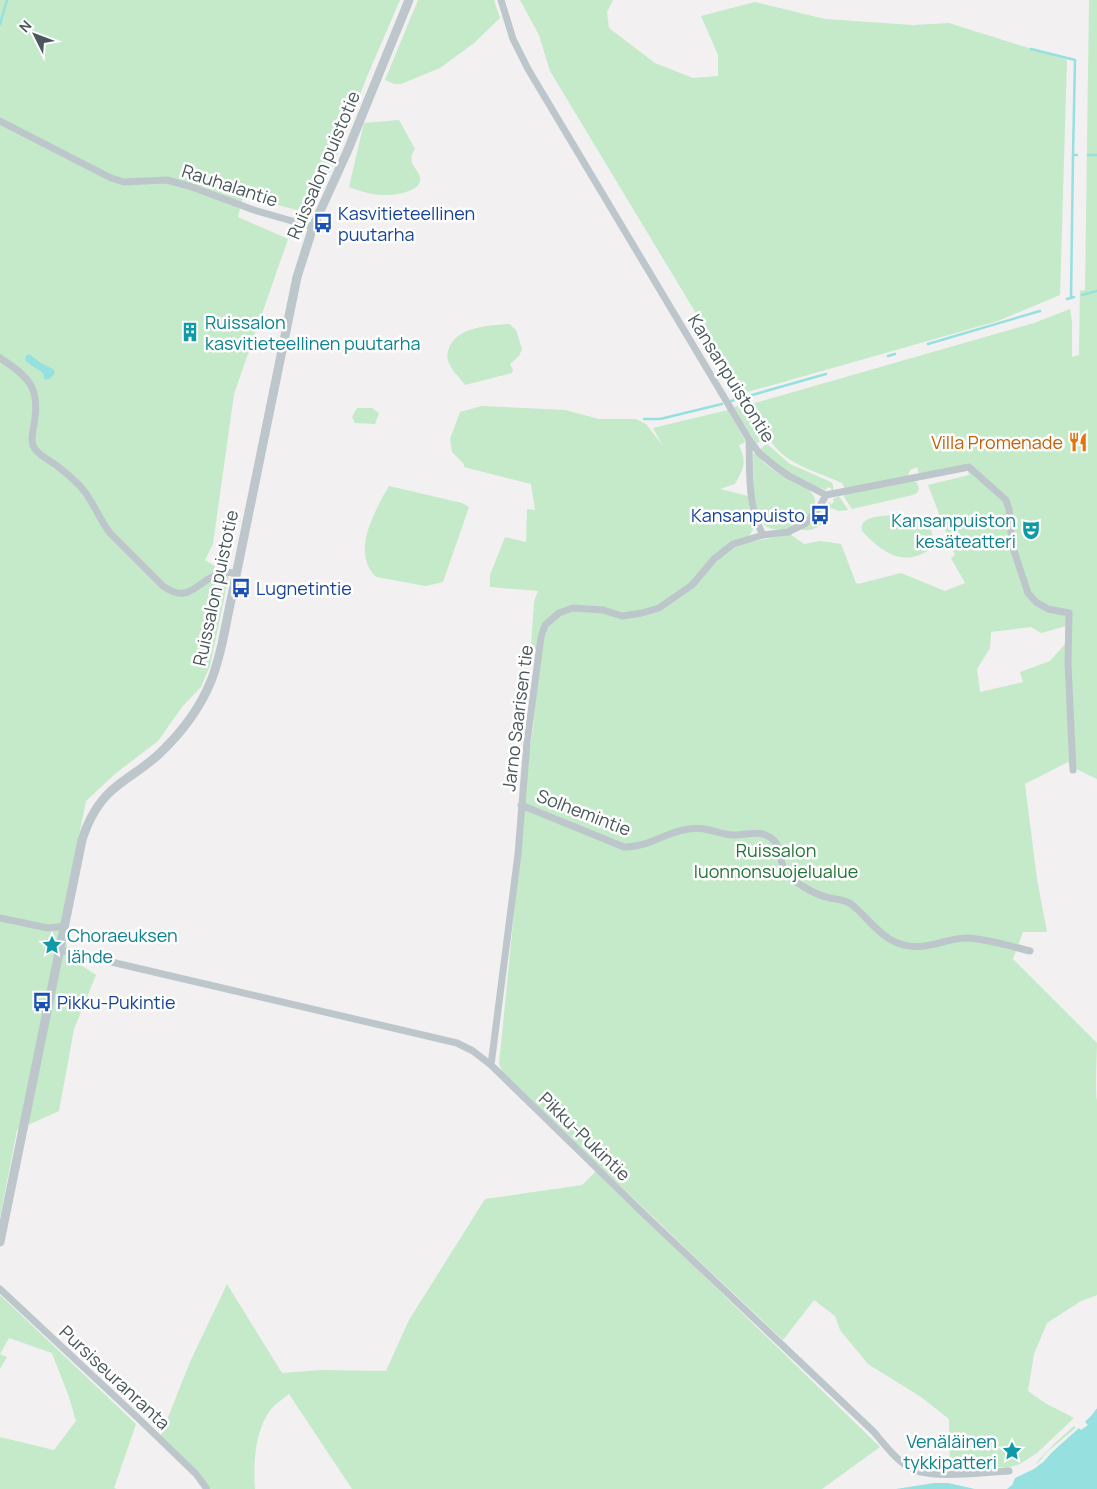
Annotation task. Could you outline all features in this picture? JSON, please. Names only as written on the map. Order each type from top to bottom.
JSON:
[{"type":"street","name":"Ruissalon puistotie","points":[[0,1242],[86,826],[97,806],[112,790],[144,767],[170,742],[193,714],[211,682],[222,644],[297,277],[314,227],[347,152],[408,0]]},
{"type":"street","name":"Kansanpuistontie","points":[[501,0],[513,39],[528,69],[749,440],[776,467],[789,476],[826,495]]},
{"type":"street","name":"Rauhalantie","points":[[0,121],[111,178],[124,182],[167,180],[254,210],[314,227]]},
{"type":"street","points":[[0,358],[13,366],[32,385],[36,405],[32,436],[34,448],[78,484],[88,495],[110,533],[163,586],[169,591],[186,593],[195,590],[217,574],[236,573]]},
{"type":"street","points":[[749,440],[751,500],[754,516],[763,535]]},
{"type":"street","points":[[826,495],[969,467],[1006,500],[1009,510],[1012,545],[1028,593],[1036,602],[1048,609],[1069,613],[1068,664],[1073,770]]},
{"type":"street","name":"Jarno Saarisen tie","points":[[491,1065],[516,864],[527,742],[541,638],[545,626],[560,613],[573,608],[603,610],[622,616],[659,608],[692,585],[724,550],[733,544],[763,535],[788,532],[799,527],[811,519],[823,503],[826,495]]},
{"type":"street","name":"Solhemintie","points":[[522,804],[624,847],[640,846],[675,832],[688,829],[708,829],[734,836],[762,834],[777,843],[787,874],[818,894],[840,899],[850,904],[891,940],[905,946],[924,946],[949,939],[968,938],[1030,951]]},
{"type":"street","points":[[0,918],[48,928],[65,926]]},
{"type":"street","name":"Pikku-Pukintie","points":[[60,950],[457,1043],[474,1051],[491,1065],[646,1216],[874,1432],[886,1447],[907,1466],[925,1473],[938,1474],[1009,1471]]},
{"type":"street","name":"Pursiseuranranta","points":[[0,1289],[196,1474],[207,1489]]},
{"type":"green space","points":[[0,0],[400,0],[368,74],[331,170],[314,204],[305,212],[246,197],[242,200],[238,217],[288,239],[234,394],[213,544],[205,560],[229,575],[210,666],[201,687],[182,707],[158,741],[116,773],[86,801],[61,923],[70,958],[96,975],[74,1029],[59,1111],[17,1130],[0,1218]]},
{"type":"green space","points":[[418,0],[494,0],[500,18],[474,43],[440,68],[401,84],[394,84],[385,80]]},
{"type":"green space","points":[[520,0],[613,0],[607,12],[609,28],[655,63],[693,78],[718,76],[718,55],[701,16],[755,2],[825,19],[913,25],[949,23],[1067,60],[1060,295],[998,321],[744,393],[550,71],[539,35]]},
{"type":"green space","name":"Ruissalon luonnonsuojelualue","points":[[1089,0],[1097,0],[1097,779],[1070,766],[1068,762],[1025,784],[1037,879],[1047,932],[1023,932],[1013,959],[1097,1043],[1097,1295],[1081,1301],[1047,1323],[1034,1354],[1028,1391],[1045,1403],[1074,1418],[1037,1453],[1020,1464],[1007,1468],[991,1466],[971,1471],[950,1468],[949,1419],[921,1397],[868,1364],[840,1330],[835,1316],[814,1300],[783,1340],[504,1075],[499,1064],[527,764],[533,729],[540,650],[533,649],[531,646],[534,602],[538,591],[490,587],[490,575],[505,537],[526,542],[527,509],[535,510],[531,484],[464,467],[464,464],[452,452],[450,439],[460,412],[482,406],[565,410],[599,419],[636,419],[646,424],[663,446],[653,428],[728,410],[745,440],[744,443],[739,445],[744,461],[741,474],[735,484],[720,489],[748,496],[754,528],[748,542],[790,534],[804,544],[820,541],[841,544],[858,584],[901,573],[945,591],[965,583],[951,558],[955,555],[928,485],[969,475],[966,465],[919,474],[917,467],[910,470],[908,476],[845,489],[842,483],[790,460],[776,448],[748,405],[1034,323],[1070,309],[1072,357],[1079,355],[1080,291],[1085,290]],"holes":[[[1066,626],[1066,643],[1050,661],[1020,672],[1023,682],[980,692],[977,669],[990,648],[991,632],[1031,627],[1041,633]]]},
{"type":"green space","points":[[399,120],[415,149],[411,159],[419,173],[420,181],[418,185],[410,191],[387,195],[370,194],[349,187],[364,123]]},
{"type":"green space","points":[[509,324],[516,330],[522,349],[519,356],[510,364],[513,370],[512,373],[465,385],[452,369],[448,360],[448,351],[452,343],[465,332],[473,329]]},
{"type":"green space","points":[[741,405],[763,438],[760,442],[756,443],[734,407]]},
{"type":"green space","points":[[357,408],[372,408],[379,413],[375,424],[355,423],[352,417]]},
{"type":"green space","points":[[767,444],[790,464],[831,482],[833,490],[827,487],[826,490],[790,474],[766,456],[760,449]]},
{"type":"green space","points":[[755,453],[763,462],[782,476],[802,485],[810,491],[815,504],[812,512],[806,519],[797,525],[777,529],[768,528],[762,522],[756,508],[753,480],[753,454]]},
{"type":"green space","points":[[914,481],[919,489],[913,495],[852,509],[844,497],[845,494]]},
{"type":"green space","points":[[389,486],[462,503],[469,507],[443,582],[426,586],[376,577],[369,568],[365,549],[368,529]]},
{"type":"green space","points":[[839,496],[848,510],[839,511],[830,508],[828,503],[831,504],[834,502],[833,499]]},
{"type":"green space","points":[[895,515],[915,516],[921,518],[929,525],[932,540],[929,550],[910,557],[892,555],[884,551],[862,531],[864,522],[868,519]]},
{"type":"green space","points":[[820,517],[826,521],[814,529],[800,529],[813,520],[817,521]]},
{"type":"green space","points":[[596,1171],[880,1447],[822,1489],[352,1489],[289,1394],[271,1409],[261,1427],[255,1458],[255,1489],[212,1489],[162,1437],[161,1435],[190,1362],[227,1284],[282,1373],[321,1370],[386,1371],[409,1320],[485,1199],[582,1185]]},
{"type":"green space","points":[[0,1295],[136,1424],[114,1488],[117,1489],[0,1489],[0,1437],[54,1450],[76,1421],[52,1353],[9,1338],[0,1354]]},
{"type":"green space","points":[[0,1354],[7,1357],[0,1369]]},
{"type":"green space","points":[[1074,1426],[1076,1428],[1035,1464],[1056,1442]]},
{"type":"water","points":[[29,354],[53,369],[55,372],[51,378],[44,379],[43,373],[25,361],[26,356]]},
{"type":"water","points":[[1097,1408],[1097,1489],[1007,1489],[1012,1485],[1015,1478],[1034,1469],[1043,1462]]},
{"type":"water","points":[[934,1483],[949,1483],[975,1489],[896,1489]]},
{"type":"pier","points":[[1097,1405],[1097,1408],[1085,1422],[1088,1425],[1081,1430],[1079,1428],[1043,1462],[1015,1477],[1012,1485],[1004,1489],[1010,1483],[1013,1476],[1032,1467],[1041,1460],[1087,1418]]},
{"type":"pier","points":[[933,1480],[949,1481],[976,1487],[977,1489],[949,1483],[934,1483]]},
{"type":"waterway","points":[[0,24],[7,0]]},
{"type":"waterway","points":[[1031,49],[1075,60],[1073,155]]},
{"type":"waterway","points":[[1071,297],[1073,155],[1077,155]]},
{"type":"waterway","points":[[1088,155],[1097,155]]},
{"type":"waterway","points":[[1082,295],[1097,291]]},
{"type":"waterway","points":[[1067,299],[1074,297]]},
{"type":"waterway","points":[[928,344],[1040,311]]},
{"type":"waterway","points":[[888,356],[895,354]]},
{"type":"waterway","points":[[745,397],[826,374]]},
{"type":"waterway","points":[[731,401],[738,399]]},
{"type":"waterway","points":[[644,419],[660,419],[722,404]]},
{"type":"place","name":"Kasvitieteellinen puutarha","points":[[323,223]]},
{"type":"place","name":"Ruissalon kasvitieteellinen puutarha","points":[[190,332]]},
{"type":"place","name":"Villa Promenade","points":[[1078,442]]},
{"type":"place","name":"Kansanpuisto","points":[[820,515]]},
{"type":"place","name":"Kansanpuiston kesäteatteri","points":[[1031,530]]},
{"type":"place","name":"Lugnetintie","points":[[241,588]]},
{"type":"place","name":"Choraeuksen lähde","points":[[52,945]]},
{"type":"place","name":"Pikku-Pukintie","points":[[42,1002]]},
{"type":"place","name":"Venäläinen tykkipatteri","points":[[1012,1451]]}]
